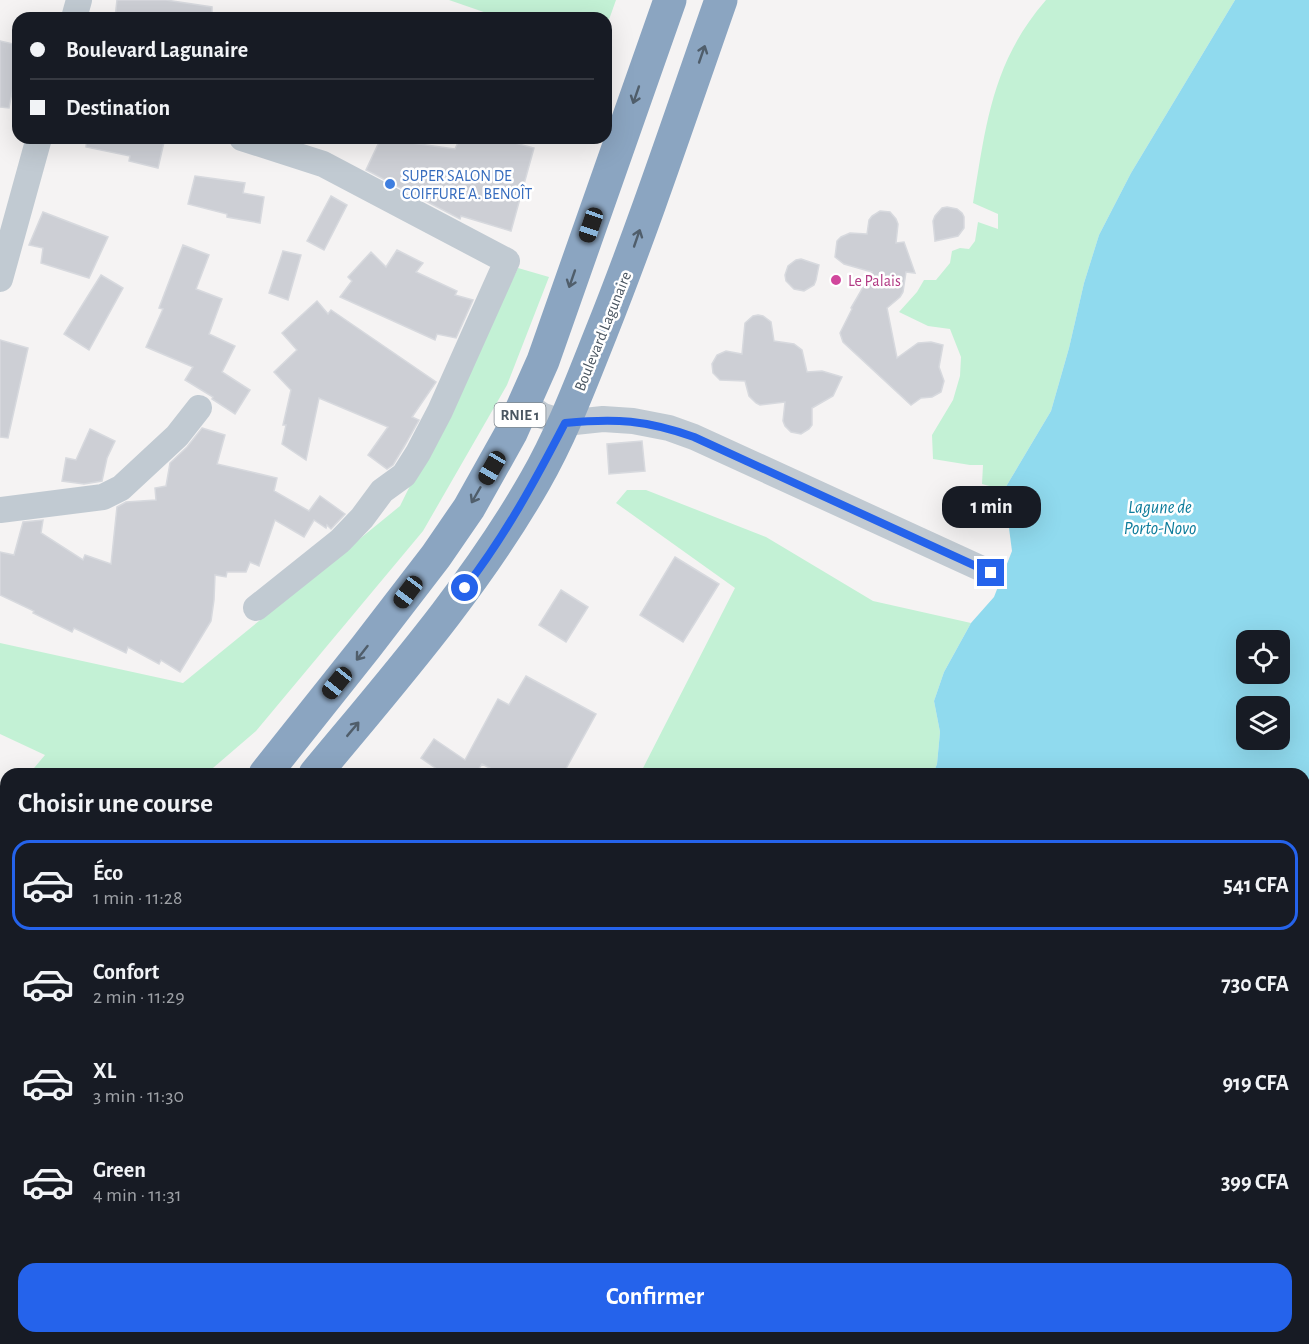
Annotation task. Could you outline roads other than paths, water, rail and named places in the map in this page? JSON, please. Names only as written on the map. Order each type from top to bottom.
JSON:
[{"type":"highway","name":"RNIE 1","points":[[270,768],[436,556],[469,508],[492,468],[525,404],[543,361],[670,0]]},
{"type":"highway","name":"Boulevard Lagunaire","points":[[320,768],[386,690],[476,574],[506,531],[537,479],[565,423],[624,276],[720,0]]},
{"type":"street","points":[[0,279],[5,246],[37,144]]},
{"type":"street","points":[[256,608],[340,541],[382,492],[404,475],[440,411],[507,261],[323,164],[261,144]]},
{"type":"street","points":[[525,404],[543,416],[565,423],[603,419],[633,421],[669,428],[694,437],[991,573]]},
{"type":"street","points":[[0,510],[103,496],[121,488],[177,436],[198,408]]},
{"type":"water","name":"Lagune de Porto-Novo","points":[[1235,0],[1309,0],[1309,768],[935,768],[940,732],[934,701],[944,672],[971,623],[994,597],[1012,551],[1004,490],[1051,411],[1084,283],[1099,235],[1131,173]]},
{"type":"place","name":"SUPER SALON DE COIFFURE A. BENOÎT","points":[[390,184]]},
{"type":"place","name":"Le Palais","points":[[836,280]]}]
